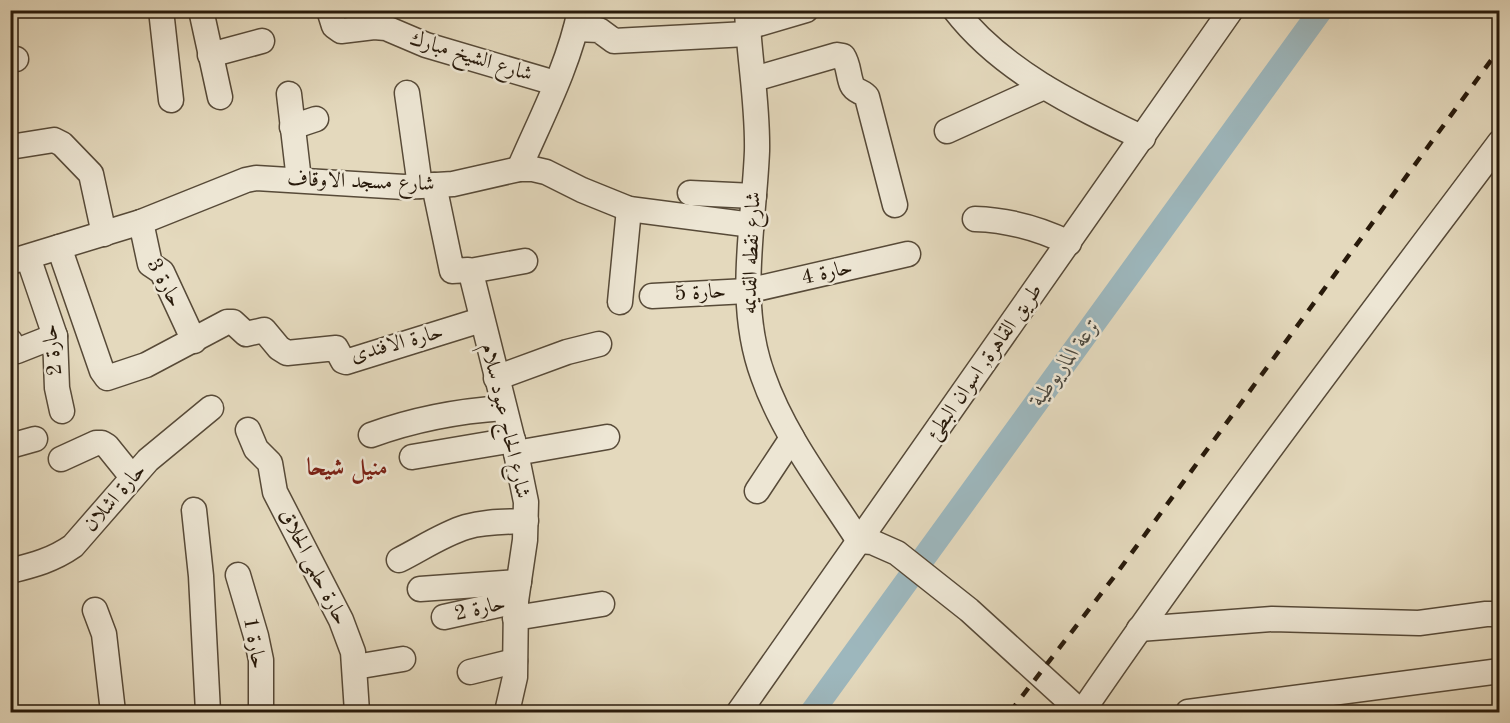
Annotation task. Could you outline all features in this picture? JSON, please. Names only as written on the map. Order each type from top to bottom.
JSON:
[{"type":"street","points":[[161,10],[171,100]]},
{"type":"street","points":[[201,10],[220,97]]},
{"type":"street","name":"شارع الشيخ مبارك","points":[[329,10],[334,26],[341,32],[374,27],[386,28],[426,45],[555,83]]},
{"type":"street","points":[[519,170],[578,20],[599,30],[614,41],[747,24],[806,10]]},
{"type":"street","points":[[956,10],[1001,56],[1044,87],[1143,138]]},
{"type":"street","name":"طريق القاهرة, اسوان البطئ","points":[[739,712],[1231,10]]},
{"type":"street","name":"شارع نقطه القديمه","points":[[747,24],[757,115],[747,291],[749,324],[763,377],[792,438],[859,541]]},
{"type":"street","points":[[210,55],[262,41]]},
{"type":"street","points":[[754,79],[837,55],[843,56],[852,86],[867,97],[895,206]]},
{"type":"street","points":[[947,131],[1044,87]]},
{"type":"street","points":[[407,93],[427,186],[452,271],[470,271],[525,261]]},
{"type":"street","points":[[289,94],[299,180]]},
{"type":"street","points":[[292,127],[316,119]]},
{"type":"street","points":[[10,147],[54,140],[62,144],[92,174],[104,234]]},
{"type":"street","points":[[859,541],[872,542],[897,553],[969,610],[1082,712],[1139,629],[1320,381],[1500,142]]},
{"type":"street","name":"شارع مسجد الاوقاف","points":[[19,259],[141,222],[256,178],[386,186],[427,186],[473,180],[519,170],[546,172],[629,209],[752,225]]},
{"type":"street","points":[[690,193],[754,196]]},
{"type":"street","points":[[620,302],[629,209]]},
{"type":"street","points":[[975,219],[1024,224],[1069,243]]},
{"type":"street","name":"حارة 3","points":[[141,222],[150,264],[162,272],[194,341]]},
{"type":"street","points":[[59,247],[104,376],[110,378],[146,365],[194,341]]},
{"type":"street","name":"حارة 4","points":[[747,291],[908,254]]},
{"type":"street","name":"حارة 2","points":[[19,259],[55,336],[57,388],[62,411]]},
{"type":"street","name":"شارع الحاج عبود سلام","points":[[470,271],[526,502],[517,600],[513,693],[507,712]]},
{"type":"street","name":"حارة 5","points":[[652,296],[747,291]]},
{"type":"street","name":"حارة الافندى","points":[[194,341],[230,322],[246,334],[264,330],[279,348],[287,353],[336,348],[343,361],[346,362],[481,320]]},
{"type":"street","points":[[10,341],[13,350],[17,351],[55,336]]},
{"type":"street","points":[[496,378],[567,352],[598,344]]},
{"type":"street","name":"حارة اشلان","points":[[10,571],[40,564],[57,557],[73,546],[148,460],[211,408]]},
{"type":"street","points":[[371,435],[396,426],[450,413],[504,408]]},
{"type":"street","name":"حارة حلمى الحلاق","points":[[248,430],[256,449],[270,463],[275,492],[341,620],[353,652],[357,712]]},
{"type":"street","points":[[412,457],[607,437]]},
{"type":"street","points":[[757,490],[792,438]]},
{"type":"street","points":[[10,446],[34,439]]},
{"type":"street","points":[[61,459],[96,443],[102,443],[132,477]]},
{"type":"street","points":[[194,510],[201,576],[208,712]]},
{"type":"street","points":[[399,560],[466,527],[483,523],[526,521]]},
{"type":"street","name":"حارة 1","points":[[238,575],[261,660],[261,712]]},
{"type":"street","points":[[420,589],[517,600],[602,604]]},
{"type":"street","name":"حارة 2","points":[[444,617],[517,600]]},
{"type":"street","points":[[95,610],[104,634],[113,712]]},
{"type":"street","points":[[1139,629],[1272,619],[1419,623],[1500,614]]},
{"type":"street","points":[[355,667],[403,659]]},
{"type":"street","points":[[470,672],[515,661]]},
{"type":"street","points":[[1188,712],[1500,671]]},
{"type":"waterway","name":"ترعة الماريوطية","points":[[812,712],[1321,10]]},
{"type":"railway","points":[[1010,712],[1117,573],[1500,48]]},
{"type":"district","name":"منيل شيحا","points":[[347,469]]}]
